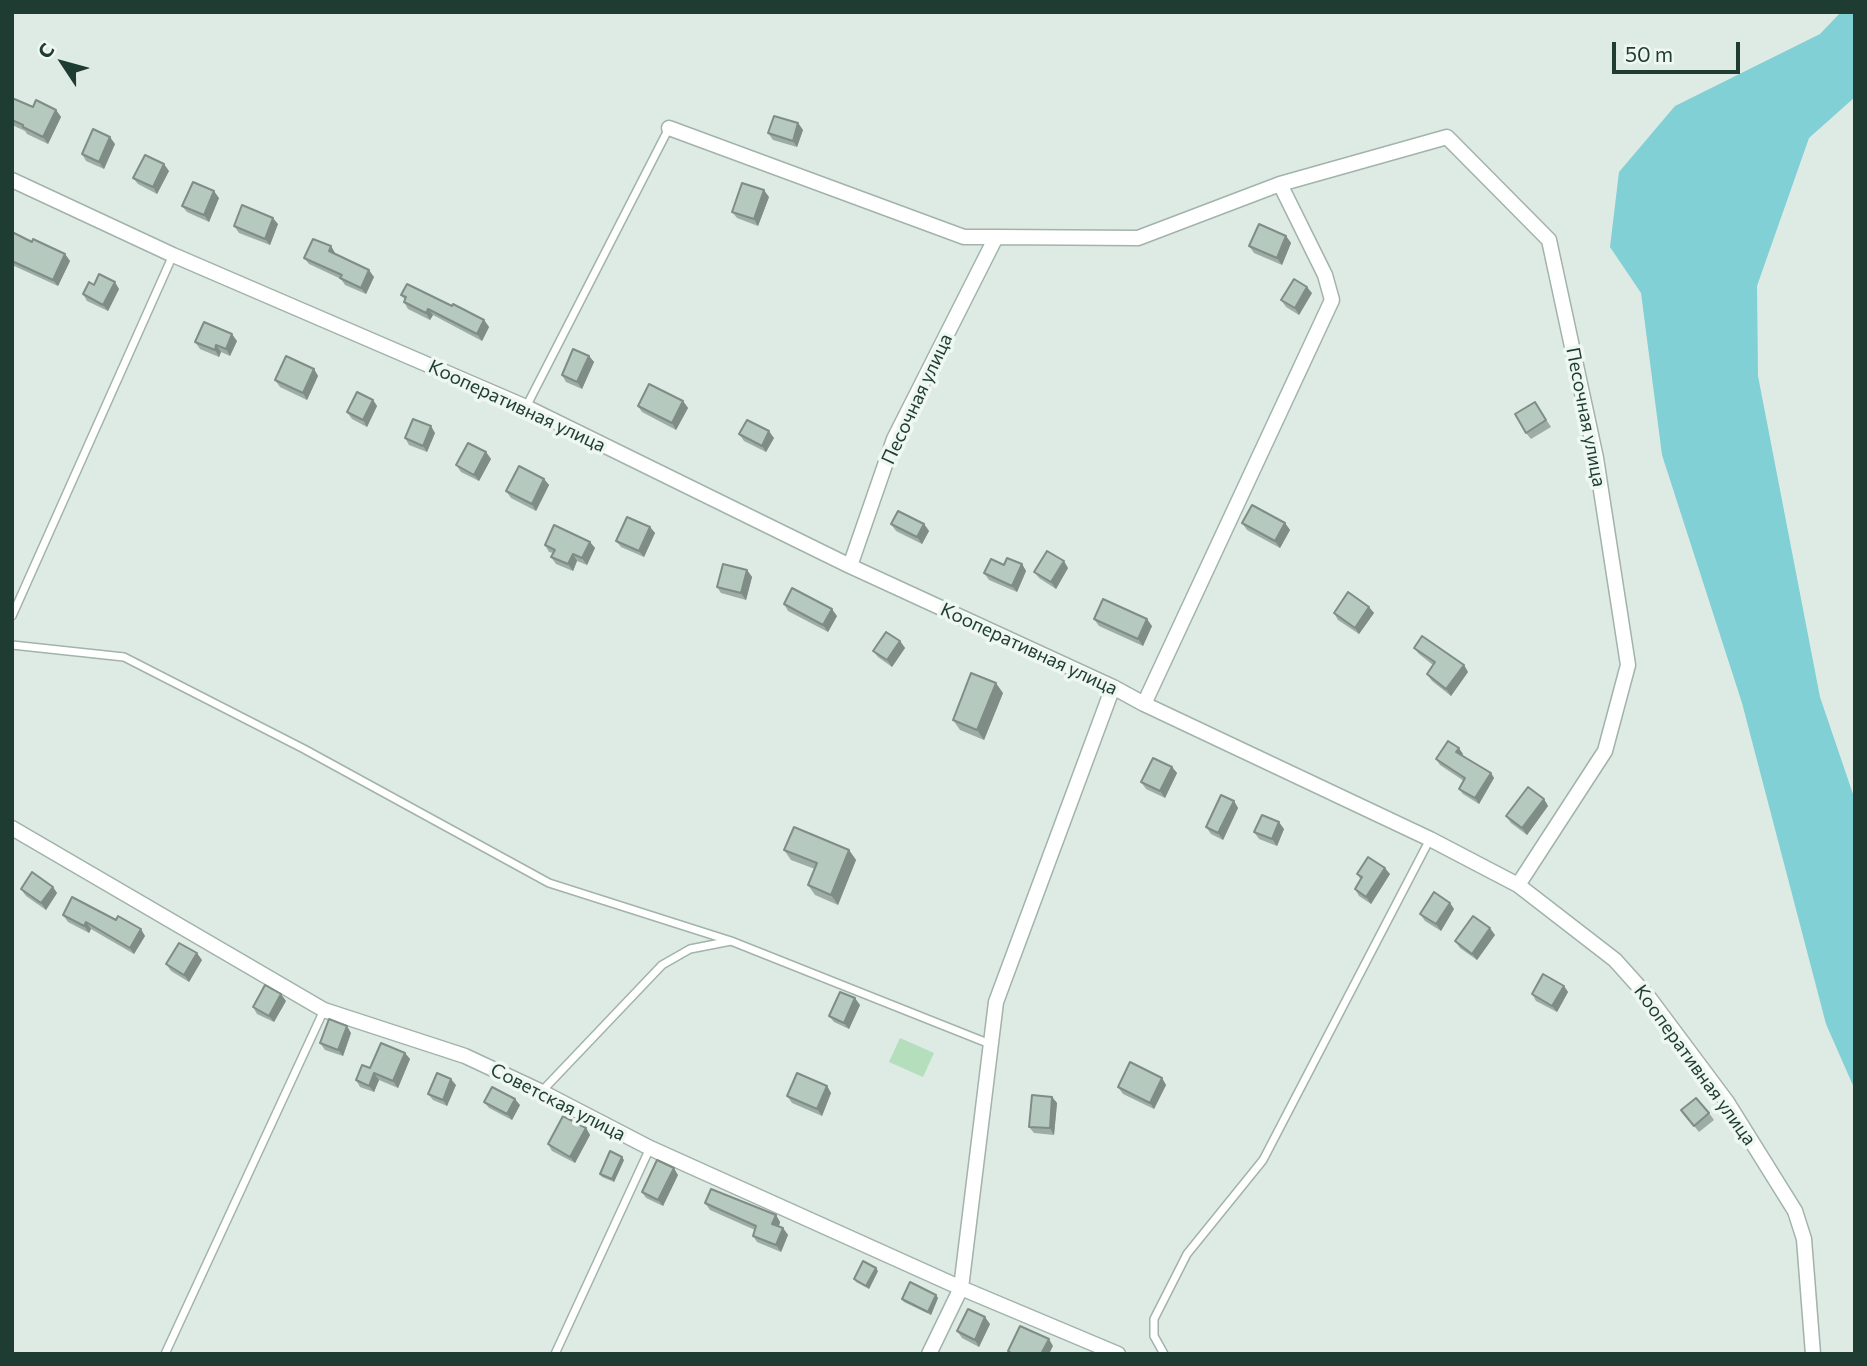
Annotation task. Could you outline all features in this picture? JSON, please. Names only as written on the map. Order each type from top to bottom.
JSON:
[{"type":"street","name":"Песочная улица","points":[[669,128],[964,237],[1138,238],[1280,184],[1447,137],[1549,240],[1596,458],[1628,665],[1605,751],[1518,885]]},
{"type":"street","name":"Кооперативная улица","points":[[12,180],[173,256],[526,407],[850,566],[1114,687],[1144,704],[1430,839],[1518,885],[1615,960],[1650,999],[1727,1102],[1795,1211],[1804,1239],[1813,1354]]},
{"type":"street","points":[[1144,704],[1332,300],[1325,275],[1280,184]]},
{"type":"street","name":"Песочная улица","points":[[850,566],[894,439],[996,237]]},
{"type":"street","points":[[929,1354],[961,1288],[996,1002],[1114,687]]},
{"type":"street","name":"Советская улица","points":[[12,828],[324,1010],[465,1056],[650,1148],[961,1288],[1118,1354]]},
{"type":"lane","points":[[526,407],[669,128]]},
{"type":"lane","points":[[12,616],[173,256]]},
{"type":"lane","points":[[12,645],[124,657],[304,749],[549,883],[731,940],[991,1044]]},
{"type":"lane","points":[[1164,1354],[1154,1336],[1154,1319],[1187,1254],[1263,1160],[1430,839]]},
{"type":"lane","points":[[542,1092],[662,965],[690,948],[731,940]]},
{"type":"lane","points":[[165,1354],[324,1010]]},
{"type":"lane","points":[[555,1354],[650,1148]]},
{"type":"green space","points":[[900,1038],[934,1053],[923,1077],[889,1062]]},
{"type":"water","points":[[1841,12],[1855,12],[1855,97],[1809,138],[1757,286],[1758,376],[1820,697],[1855,800],[1855,1090],[1826,1024],[1742,703],[1662,455],[1641,293],[1610,247],[1619,172],[1675,106],[1820,34]]},
{"type":"building","points":[[12,98],[33,107],[36,100],[56,110],[43,137],[12,120]]},
{"type":"building","points":[[774,116],[798,123],[793,141],[768,133]]},
{"type":"building","points":[[93,129],[110,137],[99,162],[82,154]]},
{"type":"building","points":[[145,155],[164,164],[153,187],[133,178]]},
{"type":"building","points":[[193,182],[214,191],[204,215],[182,206]]},
{"type":"building","points":[[742,183],[764,190],[754,219],[732,212]]},
{"type":"building","points":[[242,205],[273,218],[265,239],[234,226]]},
{"type":"building","points":[[1259,224],[1286,236],[1277,258],[1249,246]]},
{"type":"building","points":[[12,232],[65,254],[53,280],[12,261]]},
{"type":"building","points":[[313,239],[331,246],[329,251],[369,270],[361,288],[340,278],[342,275],[304,258]]},
{"type":"building","points":[[99,274],[115,282],[103,305],[83,294],[89,282],[94,285]]},
{"type":"building","points":[[1294,279],[1307,287],[1295,308],[1281,300]]},
{"type":"building","points":[[407,284],[484,320],[477,334],[428,309],[426,313],[404,302],[406,297],[401,295]]},
{"type":"building","points":[[204,322],[232,334],[226,349],[216,345],[215,350],[195,342]]},
{"type":"building","points":[[573,349],[589,356],[577,382],[562,375]]},
{"type":"building","points":[[286,356],[314,369],[303,393],[275,380]]},
{"type":"building","points":[[649,384],[683,401],[672,423],[638,406]]},
{"type":"building","points":[[357,392],[373,400],[363,420],[347,412]]},
{"type":"building","points":[[1535,402],[1546,420],[1526,433],[1515,414]]},
{"type":"building","points":[[413,419],[431,426],[423,446],[405,438]]},
{"type":"building","points":[[747,420],[769,431],[762,446],[739,434]]},
{"type":"building","points":[[468,443],[486,452],[474,475],[456,465]]},
{"type":"building","points":[[519,466],[544,479],[532,504],[506,491]]},
{"type":"building","points":[[1252,505],[1285,523],[1275,541],[1242,523]]},
{"type":"building","points":[[898,511],[924,524],[917,537],[891,524]]},
{"type":"building","points":[[627,517],[650,527],[639,551],[616,541]]},
{"type":"building","points":[[554,525],[590,542],[582,558],[573,554],[568,564],[551,557],[555,550],[545,545]]},
{"type":"building","points":[[1047,551],[1064,561],[1051,582],[1034,572]]},
{"type":"building","points":[[1007,558],[1022,564],[1012,586],[984,573],[991,559],[1004,565]]},
{"type":"building","points":[[723,564],[747,570],[741,593],[717,587]]},
{"type":"building","points":[[792,588],[832,609],[823,625],[784,604]]},
{"type":"building","points":[[1348,592],[1369,607],[1355,628],[1334,613]]},
{"type":"building","points":[[1103,599],[1147,619],[1138,639],[1094,619]]},
{"type":"building","points":[[886,632],[900,641],[887,660],[873,651]]},
{"type":"building","points":[[1422,636],[1464,665],[1446,689],[1427,674],[1435,662],[1414,648]]},
{"type":"building","points":[[971,673],[996,683],[977,730],[953,720]]},
{"type":"building","points":[[1448,741],[1459,748],[1456,752],[1491,773],[1475,798],[1459,789],[1465,778],[1436,759]]},
{"type":"building","points":[[1153,758],[1172,767],[1160,791],[1141,782]]},
{"type":"building","points":[[1528,787],[1544,799],[1522,828],[1506,816]]},
{"type":"building","points":[[1221,795],[1234,801],[1218,833],[1206,827]]},
{"type":"building","points":[[1262,815],[1279,822],[1272,839],[1254,832]]},
{"type":"building","points":[[794,827],[849,850],[831,895],[808,885],[817,863],[784,850]]},
{"type":"building","points":[[1368,857],[1385,868],[1366,897],[1355,889],[1362,877],[1357,874]]},
{"type":"building","points":[[32,872],[53,887],[41,903],[21,889]]},
{"type":"building","points":[[1434,892],[1450,903],[1436,924],[1420,914]]},
{"type":"building","points":[[72,897],[116,920],[118,916],[141,929],[130,948],[86,922],[84,926],[63,915]]},
{"type":"building","points":[[1473,916],[1490,928],[1472,954],[1455,941]]},
{"type":"building","points":[[179,943],[197,953],[184,975],[166,964]]},
{"type":"building","points":[[1543,974],[1564,986],[1552,1006],[1532,994]]},
{"type":"building","points":[[265,985],[281,994],[269,1016],[253,1007]]},
{"type":"building","points":[[840,992],[855,998],[844,1023],[829,1016]]},
{"type":"building","points":[[329,1019],[347,1026],[338,1050],[320,1043]]},
{"type":"building","points":[[381,1043],[405,1053],[393,1081],[374,1073],[369,1086],[356,1080],[362,1065],[370,1068]]},
{"type":"building","points":[[1130,1062],[1162,1078],[1150,1103],[1118,1087]]},
{"type":"building","points":[[437,1073],[451,1079],[443,1100],[428,1094]]},
{"type":"building","points":[[797,1073],[827,1086],[817,1109],[787,1096]]},
{"type":"building","points":[[492,1087],[515,1099],[507,1114],[484,1102]]},
{"type":"building","points":[[1032,1095],[1052,1097],[1050,1128],[1029,1127]]},
{"type":"building","points":[[1696,1098],[1709,1113],[1694,1126],[1681,1110]]},
{"type":"building","points":[[563,1116],[586,1128],[570,1157],[548,1144]]},
{"type":"building","points":[[610,1151],[622,1157],[612,1179],[600,1174]]},
{"type":"building","points":[[657,1160],[674,1168],[658,1200],[642,1192]]},
{"type":"building","points":[[711,1189],[776,1215],[772,1224],[783,1228],[776,1245],[753,1236],[756,1226],[705,1203]]},
{"type":"building","points":[[863,1261],[876,1268],[866,1286],[854,1279]]},
{"type":"building","points":[[910,1282],[936,1295],[928,1312],[902,1299]]},
{"type":"building","points":[[968,1309],[985,1317],[975,1340],[957,1331]]},
{"type":"building","points":[[1020,1326],[1049,1339],[1041,1354],[1013,1354],[1008,1351]]}]
